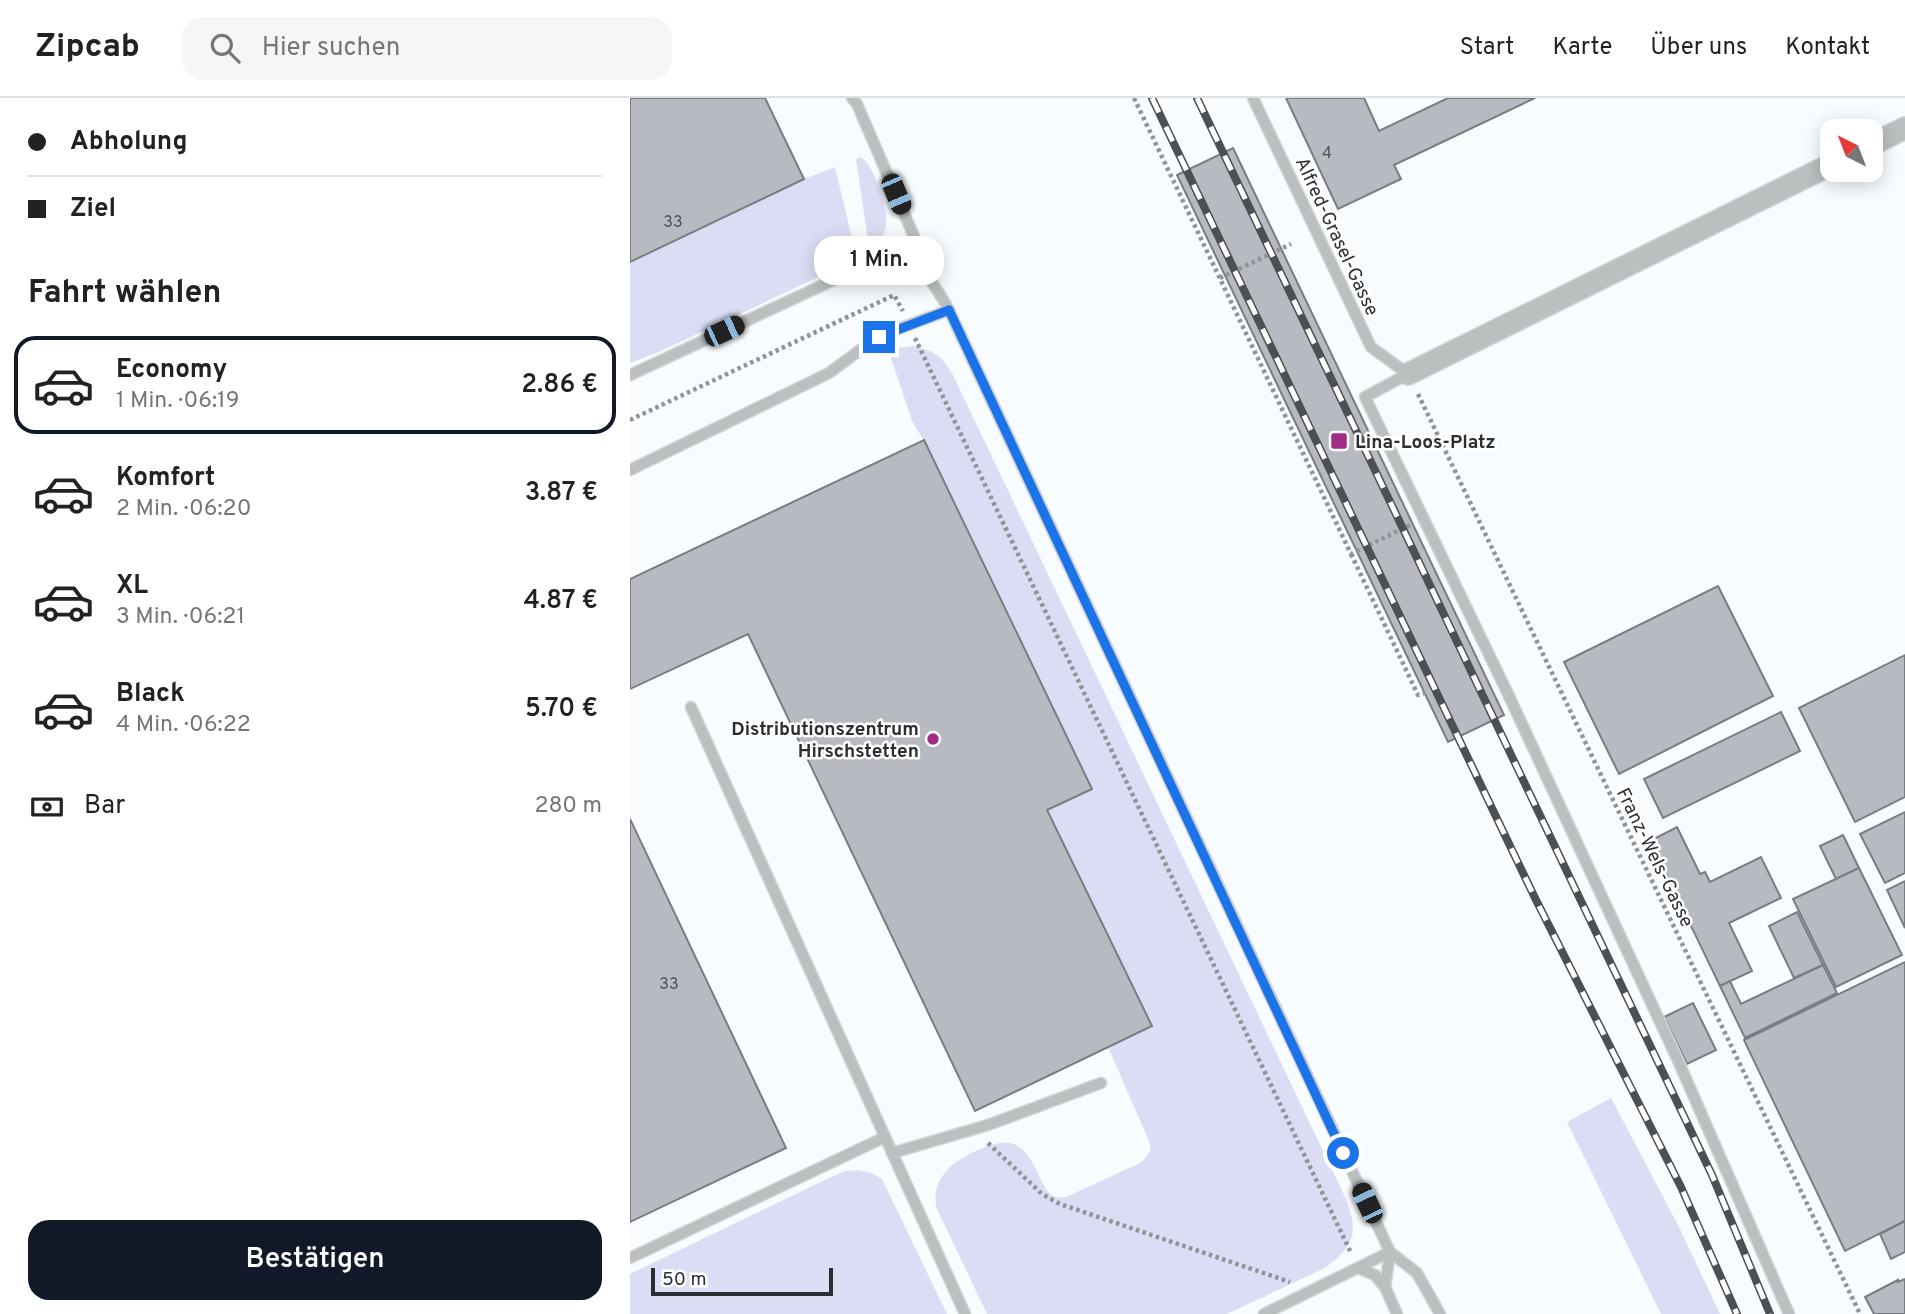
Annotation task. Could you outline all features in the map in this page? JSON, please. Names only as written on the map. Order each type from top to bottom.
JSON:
[{"type":"street","points":[[1883,139],[1905,128]]},
{"type":"street","points":[[1408,374],[1820,170]]},
{"type":"lane","points":[[852,98],[857,104],[933,282],[949,310],[1390,1252],[1417,1273],[1440,1314]]},
{"type":"lane","name":"Alfred-Grasel-Gasse","points":[[1253,98],[1371,347],[1408,374]]},
{"type":"lane","points":[[630,375],[866,265],[893,260],[916,266],[933,282]]},
{"type":"lane","points":[[630,470],[829,373],[879,337],[949,310]]},
{"type":"lane","points":[[1408,374],[1365,397],[1509,696],[1680,1065],[1789,1314]]},
{"type":"lane","points":[[691,707],[965,1314]]},
{"type":"lane","points":[[892,1153],[974,1129],[1101,1083]]},
{"type":"lane","points":[[630,1258],[885,1137]]},
{"type":"lane","points":[[1264,1314],[1390,1252]]},
{"type":"lane","points":[[1385,1287],[1390,1252]]},
{"type":"lane","points":[[1358,1268],[1375,1275],[1385,1287],[1397,1314]]},
{"type":"path","points":[[1134,98],[1194,217],[1220,278],[1418,695],[1425,693]]},
{"type":"path","points":[[1220,278],[1291,244]]},
{"type":"path","points":[[630,419],[894,295],[1358,1268]]},
{"type":"path","name":"Franz-Wels-Gasse","points":[[1426,412],[1860,1314]]},
{"type":"path","points":[[1351,554],[1424,519]]},
{"type":"path","points":[[974,1129],[1042,1194],[1060,1204],[1314,1290]]},
{"type":"shaded area","points":[[860,157],[873,174],[886,213],[882,237],[870,254],[856,159]]},
{"type":"shaded area","points":[[835,167],[857,259],[630,363],[630,262],[804,179]]},
{"type":"shaded area","points":[[913,346],[936,354],[952,373],[1350,1211],[1353,1230],[1351,1238],[1348,1246],[1335,1260],[1325,1268],[1227,1314],[987,1314],[937,1209],[937,1188],[948,1169],[970,1154],[997,1144],[1015,1144],[1021,1148],[1032,1161],[1047,1190],[1056,1197],[1066,1197],[1142,1162],[1151,1150],[1149,1141],[1108,1047],[1152,1026],[1047,810],[1092,788],[912,421],[888,349]]},
{"type":"shaded area","points":[[1611,1098],[1679,1227],[1720,1314],[1661,1314],[1567,1122]]},
{"type":"shaded area","points":[[858,1170],[882,1179],[947,1314],[630,1314],[630,1274],[829,1178],[845,1171]]},
{"type":"building","points":[[630,98],[765,98],[804,179],[630,262]]},
{"type":"building","points":[[1286,98],[1364,98],[1379,131],[1448,98],[1535,98],[1394,165],[1401,179],[1338,209]]},
{"type":"building","points":[[1233,148],[1504,715],[1448,742],[1177,175]]},
{"type":"building","name":"Distributionszentrum Hirschstetten","points":[[924,440],[1092,789],[1047,810],[1152,1026],[975,1111],[748,634],[630,689],[630,579]]},
{"type":"building","points":[[1718,586],[1773,696],[1619,774],[1564,662]]},
{"type":"building","points":[[1905,655],[1905,797],[1855,822],[1799,708]]},
{"type":"building","points":[[1781,712],[1800,751],[1663,818],[1644,779]]},
{"type":"building","points":[[1905,812],[1905,873],[1885,883],[1860,834]]},
{"type":"building","points":[[630,819],[786,1148],[630,1222]]},
{"type":"building","points":[[1677,827],[1700,874],[1705,872],[1710,882],[1761,857],[1781,898],[1729,923],[1752,971],[1720,986],[1650,841]]},
{"type":"building","points":[[1843,835],[1859,868],[1836,879],[1820,846]]},
{"type":"building","points":[[1859,868],[1902,955],[1836,987],[1793,899]]},
{"type":"building","points":[[1905,881],[1905,928],[1887,890]]},
{"type":"building","points":[[1797,912],[1823,965],[1794,978],[1769,926]]},
{"type":"building","points":[[1905,962],[1905,1221],[1845,1251],[1744,1040]]},
{"type":"building","points":[[1823,965],[1837,993],[1745,1038],[1720,986],[1730,981],[1741,1004]]},
{"type":"building","points":[[1693,1003],[1716,1050],[1687,1064],[1664,1017]]},
{"type":"building","points":[[1905,1221],[1905,1252],[1891,1259],[1880,1234]]},
{"type":"building","points":[[1905,1279],[1905,1314],[1874,1314],[1865,1297]]},
{"type":"railway","points":[[1152,98],[1535,898],[1681,1187],[1737,1314]]},
{"type":"railway","points":[[1197,98],[1712,1175],[1770,1314]]},
{"type":"place","name":"Lina-Loos-Platz","points":[[1339,441]]},
{"type":"place","name":"Distributionszentrum Hirschstetten","points":[[933,739]]},
{"type":"route","points":[[879,337],[949,310],[1343,1153]]}]
